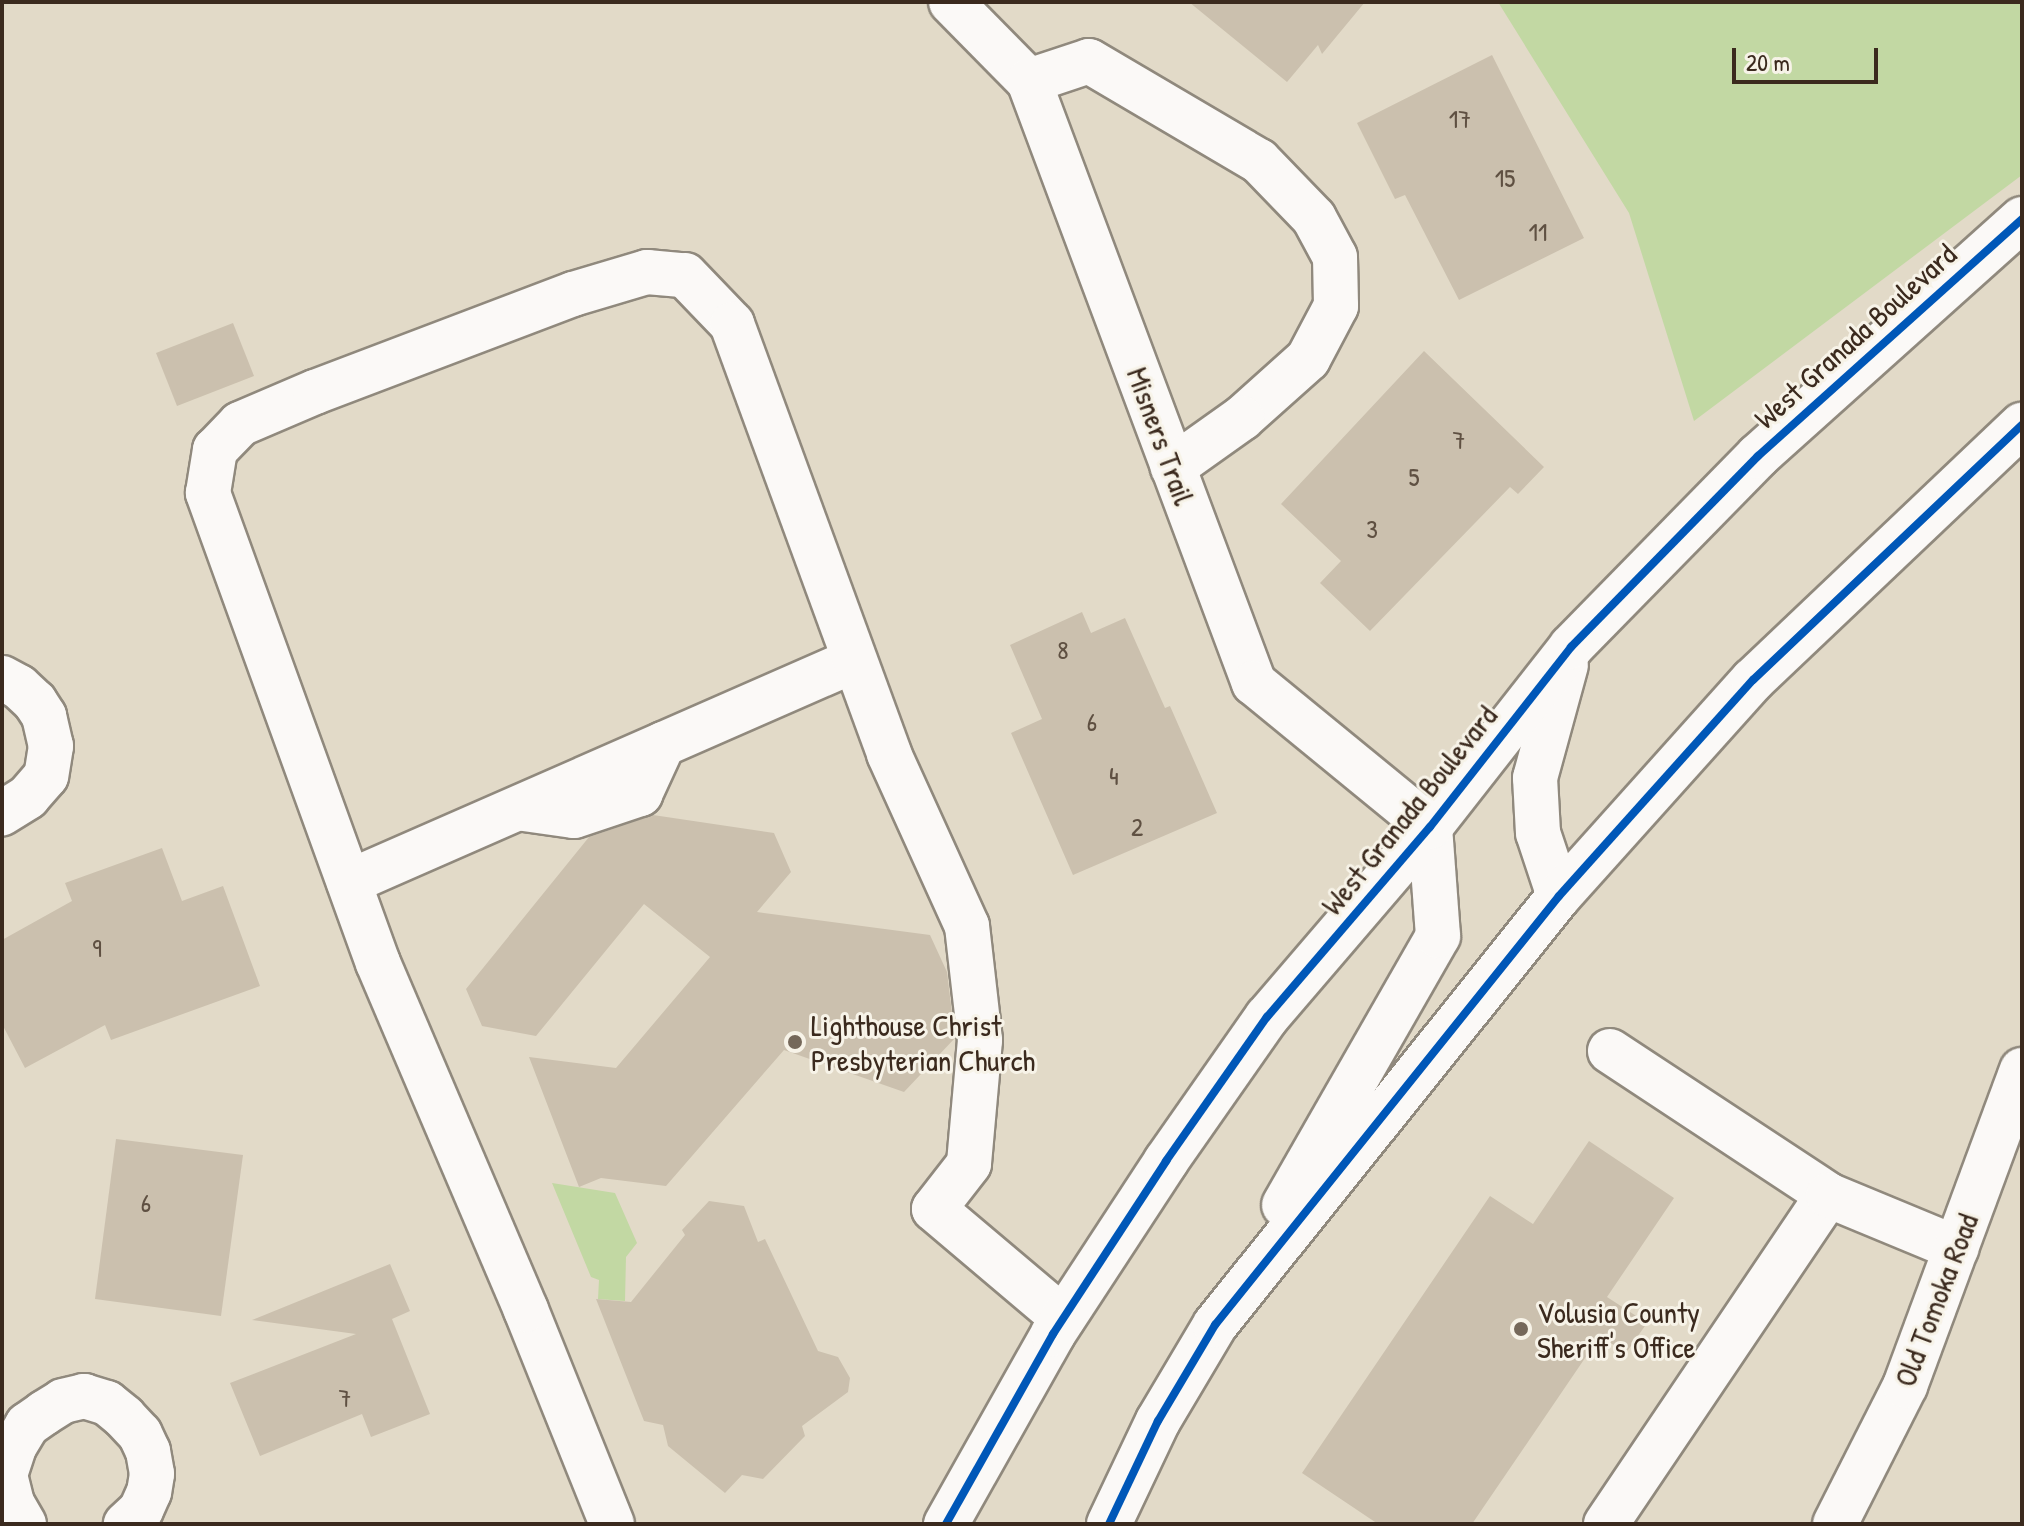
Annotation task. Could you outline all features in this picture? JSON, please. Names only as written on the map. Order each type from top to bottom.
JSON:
[{"type":"main road","name":"Misners Trail","points":[[951,2],[1029,81],[1254,683],[1430,827]]},
{"type":"main road","points":[[1029,81],[1089,61],[1103,69],[1259,161],[1314,218],[1335,257],[1336,306],[1308,359],[1242,418],[1173,467]]},
{"type":"main road","name":"West Granada Boulevard","points":[[946,1524],[1063,1318],[1166,1161],[1267,1017],[1430,827],[1571,647],[1758,456],[2022,219]]},
{"type":"main road","points":[[612,1524],[526,1310],[378,963],[208,493],[215,450],[240,424],[315,392],[573,294],[647,272],[685,275],[732,324],[889,754],[967,926],[980,1040],[969,1164],[934,1209],[1063,1318]]},
{"type":"main road","points":[[1215,1325],[1559,896],[1753,680],[2022,425]]},
{"type":"main road","points":[[1559,896],[1538,833],[1535,778],[1571,647]]},
{"type":"main road","points":[[349,882],[853,661]]},
{"type":"main road","points":[[2,678],[19,687],[35,702],[44,716],[51,746],[46,776],[28,797],[2,813]]},
{"type":"main road","points":[[1109,1524],[1158,1421],[1438,936],[1430,827]]},
{"type":"main road","points":[[1610,1051],[1828,1195],[1956,1248]]},
{"type":"main road","name":"Old Tomoka Road","points":[[1835,1524],[1905,1386],[2022,1070]]},
{"type":"main road","points":[[1606,1524],[1828,1195]]},
{"type":"main road","points":[[13,1510],[5,1475],[14,1447],[27,1425],[63,1401],[84,1396],[107,1403],[124,1417],[140,1434],[148,1451],[152,1474],[149,1492],[141,1510],[126,1524]]},
{"type":"green space","points":[[1498,2],[2022,2],[2022,175],[1694,421],[1629,213]]},
{"type":"green space","points":[[552,1183],[615,1193],[637,1243],[626,1257],[625,1301],[598,1299],[599,1280],[591,1277]]},
{"type":"building","points":[[1189,2],[1365,2],[1322,54],[1318,45],[1287,82]]},
{"type":"building","points":[[1492,55],[1584,238],[1459,300],[1405,195],[1395,199],[1357,123]]},
{"type":"building","points":[[233,323],[254,376],[177,406],[156,353]]},
{"type":"building","points":[[1424,351],[1544,467],[1518,494],[1510,487],[1370,631],[1320,583],[1341,561],[1281,504]]},
{"type":"building","points":[[1082,612],[1091,633],[1125,618],[1165,708],[1170,706],[1217,813],[1073,875],[1011,733],[1042,719],[1010,645]]},
{"type":"building","points":[[653,815],[774,833],[791,872],[757,912],[930,935],[947,972],[955,1038],[904,1092],[784,1050],[666,1186],[601,1178],[579,1187],[529,1057],[616,1068],[710,957],[644,904],[536,1036],[482,1026],[466,989],[589,837]]},
{"type":"building","points":[[162,848],[182,901],[223,886],[260,986],[111,1040],[105,1025],[25,1068],[2,1024],[2,940],[72,901],[65,883]]},
{"type":"building","points":[[116,1139],[243,1155],[221,1316],[95,1299]]},
{"type":"building","name":"Volusia County Sheriff's Office","points":[[1589,1141],[1674,1198],[1607,1297],[1647,1323],[1626,1353],[1600,1336],[1472,1524],[1378,1524],[1302,1473],[1490,1196],[1533,1224]]},
{"type":"building","points":[[709,1201],[744,1206],[758,1242],[765,1239],[818,1351],[838,1357],[850,1378],[848,1392],[802,1426],[805,1436],[763,1479],[742,1475],[725,1493],[668,1446],[663,1425],[644,1421],[596,1299],[631,1302],[685,1235],[682,1230]]},
{"type":"building","points":[[390,1264],[410,1311],[392,1319],[430,1414],[371,1437],[362,1414],[260,1456],[230,1383],[356,1334],[252,1320]]},
{"type":"cycle path","points":[[946,1524],[1053,1334],[1166,1161],[1267,1017],[1430,827],[1571,647],[1758,456],[2022,219]]},
{"type":"cycle path","points":[[1109,1524],[1158,1421],[1215,1325],[1559,896],[1753,680],[2022,425]]},
{"type":"place","name":"Lighthouse Christ Presbyterian Church","points":[[795,1042]]},
{"type":"place","name":"Volusia County Sheriff's Office","points":[[1521,1329]]}]
